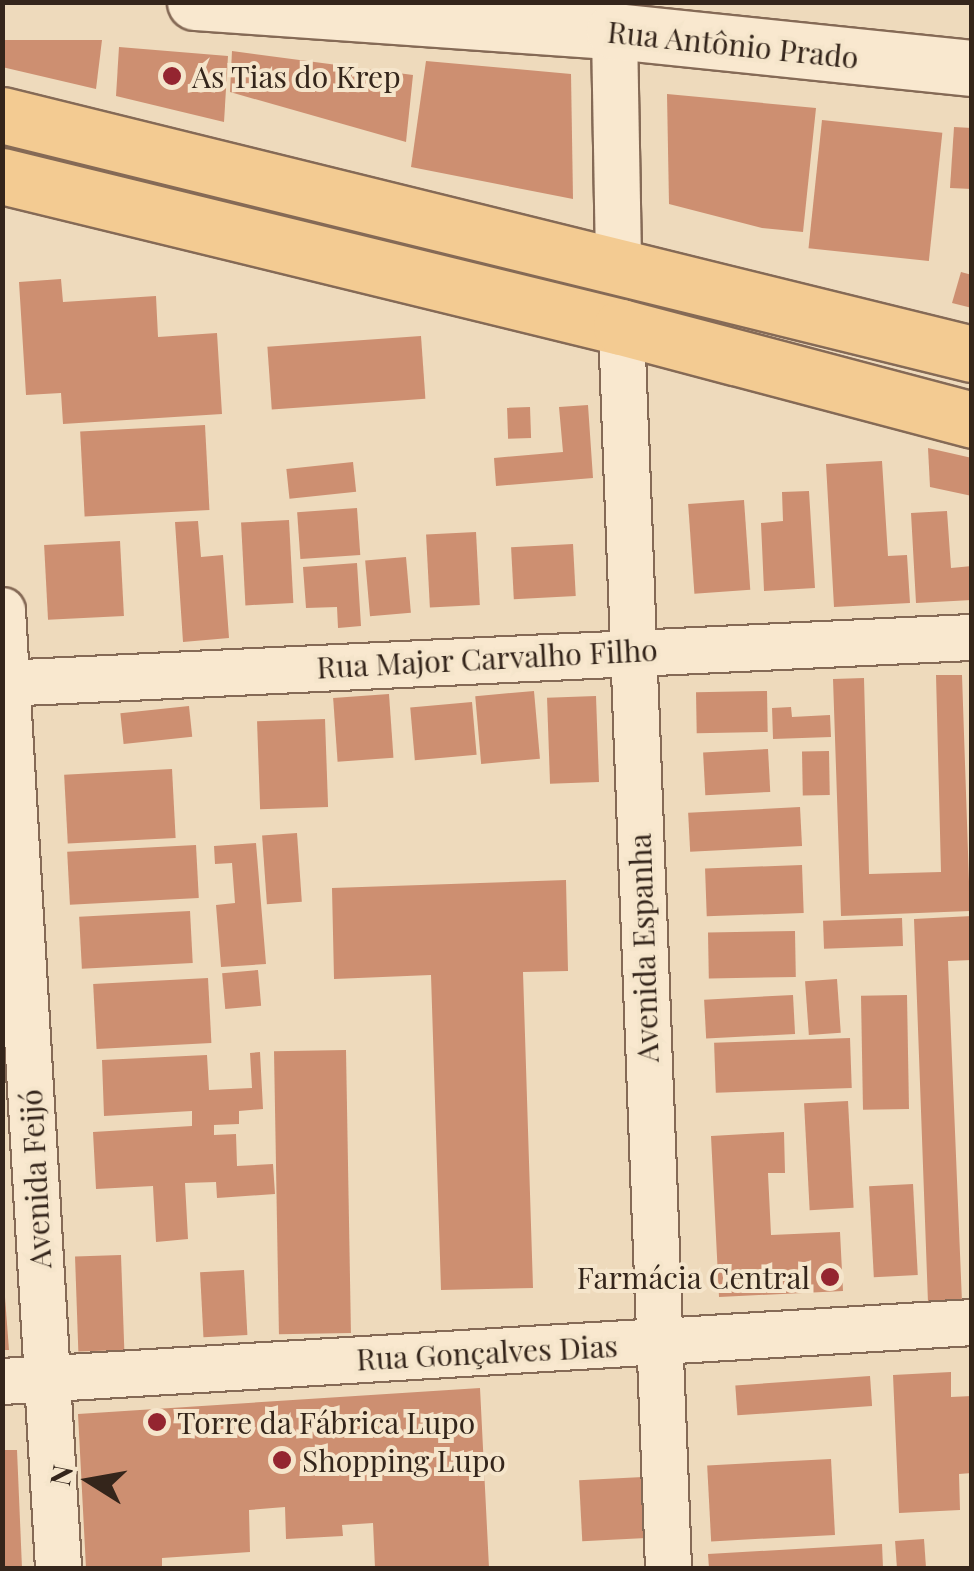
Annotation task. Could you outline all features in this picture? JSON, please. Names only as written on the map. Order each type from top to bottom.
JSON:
[{"type":"main road","name":"Rua Antônio Prado","points":[[195,2],[614,32],[972,68]]},
{"type":"main road","points":[[2,115],[972,354]]},
{"type":"main road","points":[[2,176],[621,327],[972,420]]},
{"type":"street","points":[[614,32],[618,265]]},
{"type":"street","name":"Avenida Espanha","points":[[621,327],[668,1568]]},
{"type":"street","name":"Avenida Feijó","points":[[2,610],[24,1380],[58,1568]]},
{"type":"street","name":"Rua Major Carvalho Filho","points":[[5,683],[632,650],[972,637]]},
{"type":"street","name":"Rua Gonçalves Dias","points":[[24,1380],[972,1322]]},
{"type":"building","points":[[2,40],[102,40],[96,89],[2,67]]},
{"type":"building","name":"As Tias do Krep","points":[[119,47],[228,56],[224,122],[116,96]]},
{"type":"building","points":[[232,51],[413,75],[406,142],[230,92]]},
{"type":"building","points":[[426,61],[571,74],[573,199],[411,167]]},
{"type":"building","points":[[667,94],[816,108],[803,232],[762,228],[669,204]]},
{"type":"building","points":[[822,120],[942,133],[929,261],[809,248]]},
{"type":"building","points":[[954,127],[972,128],[972,189],[950,188]]},
{"type":"building","points":[[961,272],[972,275],[972,308],[952,303]]},
{"type":"building","points":[[61,279],[63,302],[156,296],[158,337],[217,333],[222,414],[63,424],[61,393],[26,395],[19,282]]},
{"type":"building","points":[[421,336],[425,399],[272,410],[267,347]]},
{"type":"building","points":[[588,405],[593,478],[496,486],[494,458],[563,452],[559,407]]},
{"type":"building","points":[[530,407],[531,438],[508,439],[507,408]]},
{"type":"building","points":[[205,425],[209,510],[85,516],[80,432]]},
{"type":"building","points":[[928,448],[972,458],[972,496],[930,487]]},
{"type":"building","points":[[882,461],[888,556],[907,555],[910,603],[834,607],[826,464]]},
{"type":"building","points":[[353,462],[356,492],[290,499],[286,469]]},
{"type":"building","points":[[809,491],[815,588],[764,591],[761,523],[783,521],[782,492]]},
{"type":"building","points":[[744,500],[750,590],[694,594],[688,504]]},
{"type":"building","points":[[357,508],[360,555],[300,559],[297,512]]},
{"type":"building","points":[[947,511],[951,568],[972,566],[972,600],[916,603],[911,513]]},
{"type":"building","points":[[289,520],[293,603],[245,605],[241,523]]},
{"type":"building","points":[[198,521],[201,557],[223,555],[229,638],[183,642],[175,522]]},
{"type":"building","points":[[476,532],[480,605],[430,608],[426,535]]},
{"type":"building","points":[[120,541],[124,616],[48,620],[44,545]]},
{"type":"building","points":[[573,544],[576,596],[514,599],[511,547]]},
{"type":"building","points":[[406,557],[411,613],[370,616],[365,561]]},
{"type":"building","points":[[357,563],[361,626],[338,628],[337,607],[306,608],[303,567]]},
{"type":"building","points":[[936,675],[962,675],[970,911],[841,916],[833,679],[864,678],[869,874],[941,872]]},
{"type":"building","points":[[534,691],[540,759],[481,764],[475,696]]},
{"type":"building","points":[[767,691],[768,732],[697,733],[696,692]]},
{"type":"building","points":[[389,694],[393,758],[338,762],[333,698]]},
{"type":"building","points":[[596,696],[599,782],[550,784],[547,698]]},
{"type":"building","points":[[472,702],[477,755],[415,760],[410,707]]},
{"type":"building","points":[[189,706],[192,737],[124,744],[120,713]]},
{"type":"building","points":[[791,707],[792,717],[830,715],[831,737],[773,739],[772,708]]},
{"type":"building","points":[[325,719],[328,807],[260,809],[257,721]]},
{"type":"building","points":[[768,749],[770,792],[705,795],[703,752]]},
{"type":"building","points":[[802,751],[829,751],[830,795],[803,795]]},
{"type":"building","points":[[172,769],[176,838],[68,844],[64,775]]},
{"type":"building","points":[[800,807],[802,846],[690,852],[688,813]]},
{"type":"building","points":[[297,833],[302,902],[267,904],[262,835]]},
{"type":"building","points":[[256,843],[266,964],[221,967],[216,905],[235,903],[232,863],[215,864],[214,846]]},
{"type":"building","points":[[196,845],[199,898],[70,905],[67,852]]},
{"type":"building","points":[[802,865],[804,913],[707,916],[705,868]]},
{"type":"building","points":[[566,880],[568,971],[523,972],[533,1288],[441,1290],[431,975],[334,979],[332,888]]},
{"type":"building","points":[[190,911],[193,963],[82,969],[79,917]]},
{"type":"building","points":[[972,916],[972,960],[948,961],[962,1302],[928,1303],[914,919]]},
{"type":"building","points":[[902,918],[903,946],[824,949],[823,921]]},
{"type":"building","points":[[795,931],[796,977],[709,979],[708,933]]},
{"type":"building","points":[[258,970],[261,1006],[225,1009],[222,973]]},
{"type":"building","points":[[208,978],[211,1043],[97,1049],[93,984]]},
{"type":"building","points":[[837,979],[841,1033],[809,1035],[805,981]]},
{"type":"building","points":[[793,995],[795,1034],[706,1039],[704,1000]]},
{"type":"building","points":[[907,995],[909,1109],[863,1110],[861,996]]},
{"type":"building","points":[[850,1038],[852,1088],[716,1093],[714,1043]]},
{"type":"building","points":[[346,1050],[351,1333],[279,1334],[274,1051]]},
{"type":"building","points":[[260,1052],[263,1109],[239,1111],[239,1124],[214,1125],[214,1135],[236,1134],[237,1166],[273,1164],[275,1194],[217,1198],[216,1182],[185,1183],[188,1239],[156,1242],[153,1186],[96,1189],[93,1132],[192,1126],[192,1111],[104,1116],[102,1060],[207,1055],[209,1090],[252,1088],[250,1053]]},
{"type":"building","points":[[848,1101],[854,1208],[810,1210],[804,1103]]},
{"type":"building","points":[[784,1132],[785,1173],[768,1173],[771,1235],[840,1232],[843,1291],[719,1297],[711,1136]]},
{"type":"building","points":[[913,1184],[918,1275],[874,1277],[869,1186]]},
{"type":"building","points":[[121,1255],[124,1350],[78,1352],[75,1257]]},
{"type":"building","points":[[2,1258],[9,1350],[2,1350]]},
{"type":"building","points":[[244,1270],[247,1335],[203,1337],[200,1272]]},
{"type":"building","points":[[951,1372],[951,1397],[972,1396],[972,1473],[959,1474],[960,1510],[899,1513],[893,1375]]},
{"type":"building","points":[[870,1376],[872,1406],[737,1415],[735,1385]]},
{"type":"building","name":"Shopping Lupo","points":[[480,1388],[489,1568],[375,1568],[373,1523],[342,1525],[343,1536],[286,1539],[285,1507],[249,1510],[250,1552],[162,1558],[162,1568],[86,1568],[78,1414]]},
{"type":"building","points":[[2,1450],[17,1450],[22,1568],[2,1568]]},
{"type":"building","points":[[831,1459],[835,1535],[711,1541],[707,1465]]},
{"type":"building","points":[[643,1477],[646,1538],[582,1541],[579,1480]]},
{"type":"building","points":[[924,1539],[926,1568],[897,1568],[895,1541]]},
{"type":"building","points":[[882,1544],[883,1568],[709,1568],[708,1554]]},
{"type":"place","name":"As Tias do Krep","points":[[172,76]]},
{"type":"place","name":"Farmácia Central","points":[[830,1277]]},
{"type":"place","name":"Torre da Fábrica Lupo","points":[[157,1422]]},
{"type":"place","name":"Shopping Lupo","points":[[282,1460]]}]
